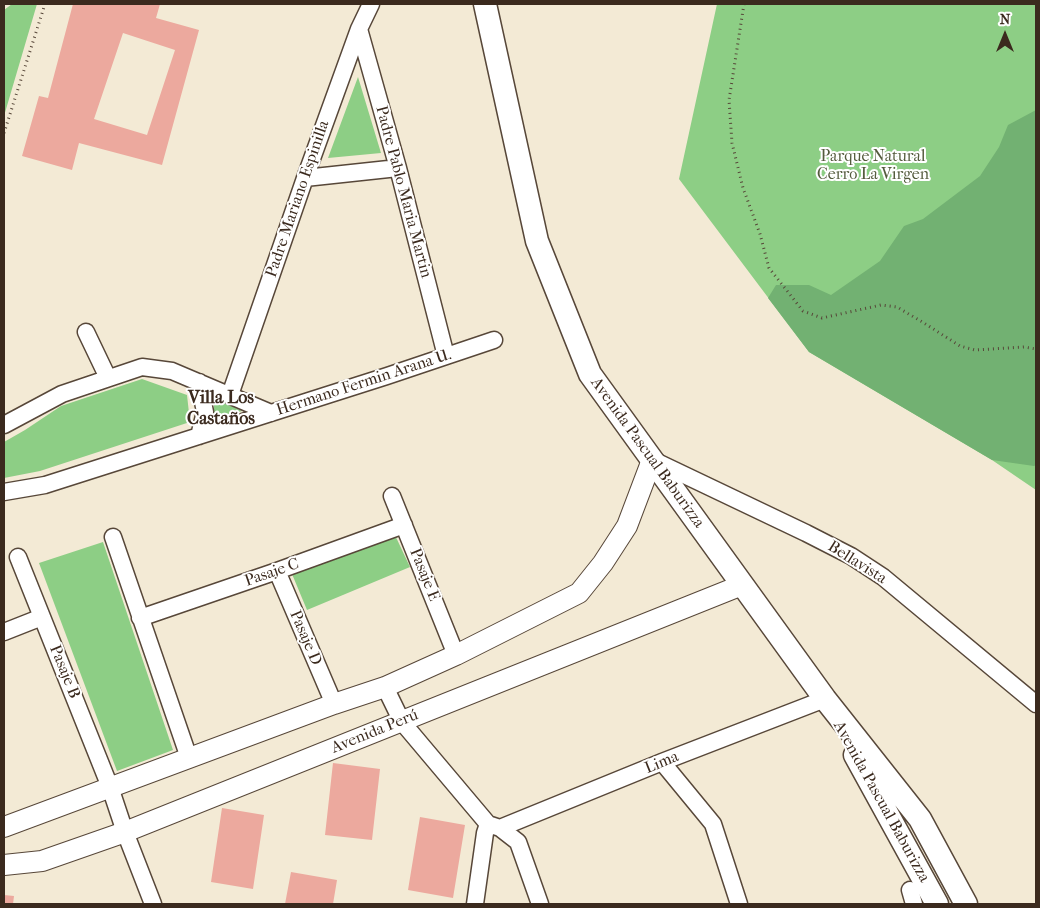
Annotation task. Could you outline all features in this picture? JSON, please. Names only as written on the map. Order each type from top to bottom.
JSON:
[{"type":"main road","name":"Avenida Pascual Baburizza","points":[[485,4],[537,241],[590,374],[825,699],[920,819],[966,904]]},
{"type":"main road","name":"Avenida Pascual Baburizza","points":[[825,699],[937,904]]},
{"type":"street","name":"Padre Mariano Espinilla","points":[[230,395],[305,178],[359,29],[370,4]]},
{"type":"street","name":"Padre Pablo Maria Martin","points":[[359,29],[398,168],[446,356]]},
{"type":"street","points":[[305,178],[398,168]]},
{"type":"street","points":[[86,332],[108,378]]},
{"type":"street","name":"Hermano Fermin Arana U.","points":[[4,492],[45,485],[494,340]]},
{"type":"street","points":[[4,425],[62,394],[142,367],[172,372],[271,413]]},
{"type":"street","points":[[199,382],[205,412],[199,436]]},
{"type":"street","points":[[4,828],[334,704],[385,687],[456,655],[578,593],[603,564],[627,526],[652,460]]},
{"type":"street","name":"Bellavista","points":[[652,460],[851,556],[883,577],[1036,704]]},
{"type":"street","name":"Pasaje E","points":[[392,496],[456,655]]},
{"type":"street","name":"Pasaje C","points":[[140,618],[277,572],[404,525]]},
{"type":"street","points":[[113,536],[189,758]]},
{"type":"street","name":"Pasaje B","points":[[18,558],[110,787],[153,904]]},
{"type":"street","name":"Pasaje D","points":[[277,572],[334,704]]},
{"type":"street","name":"Avenida Perú","points":[[4,866],[42,861],[125,832],[742,586]]},
{"type":"street","points":[[4,632],[42,617]]},
{"type":"street","points":[[385,687],[402,722],[494,826],[518,842],[540,904]]},
{"type":"street","name":"Lima","points":[[494,826],[825,699]]},
{"type":"street","points":[[662,762],[713,824],[739,904]]},
{"type":"street","points":[[475,904],[485,833],[494,826]]},
{"type":"path","points":[[4,133],[45,4]]},
{"type":"path","points":[[744,4],[728,100],[732,143],[743,188],[760,234],[769,268],[803,311],[822,318],[881,304],[896,307],[924,322],[960,346],[975,350],[1024,347],[1036,349]]},
{"type":"green space","points":[[12,4],[37,4],[4,116],[4,10]]},
{"type":"green space","name":"Parque Natural Cerro La Virgen","points":[[717,4],[1036,4],[1036,490],[992,460],[809,352],[679,179]]},
{"type":"green space","points":[[358,77],[381,153],[328,158]]},
{"type":"green space","points":[[1036,110],[1036,465],[1034,466],[992,460],[809,352],[768,298],[776,285],[809,285],[831,295],[880,261],[904,226],[923,219],[980,176],[999,147],[1008,125]]},
{"type":"green space","points":[[142,379],[187,395],[190,422],[40,471],[4,478],[4,442],[61,406]]},
{"type":"green space","points":[[214,398],[242,411],[214,419]]},
{"type":"green space","points":[[394,533],[410,567],[307,610],[292,574]]},
{"type":"green space","points":[[103,542],[173,750],[117,771],[39,563]]},
{"type":"building","points":[[73,4],[160,4],[156,18],[199,30],[162,165],[79,143],[72,170],[22,156],[39,96],[48,98]],"holes":[[[123,33],[175,50],[147,135],[94,119]]]},
{"type":"building","points":[[333,763],[380,769],[372,840],[325,835]]},
{"type":"building","points":[[222,808],[264,815],[253,889],[211,882]]},
{"type":"building","points":[[420,817],[465,825],[453,898],[408,890]]},
{"type":"building","points":[[291,872],[337,880],[333,904],[285,904]]},
{"type":"building","points":[[4,895],[14,896],[13,904],[4,904]]},
{"type":"district","name":"Villa Los Castaños","points":[[221,409]]}]
